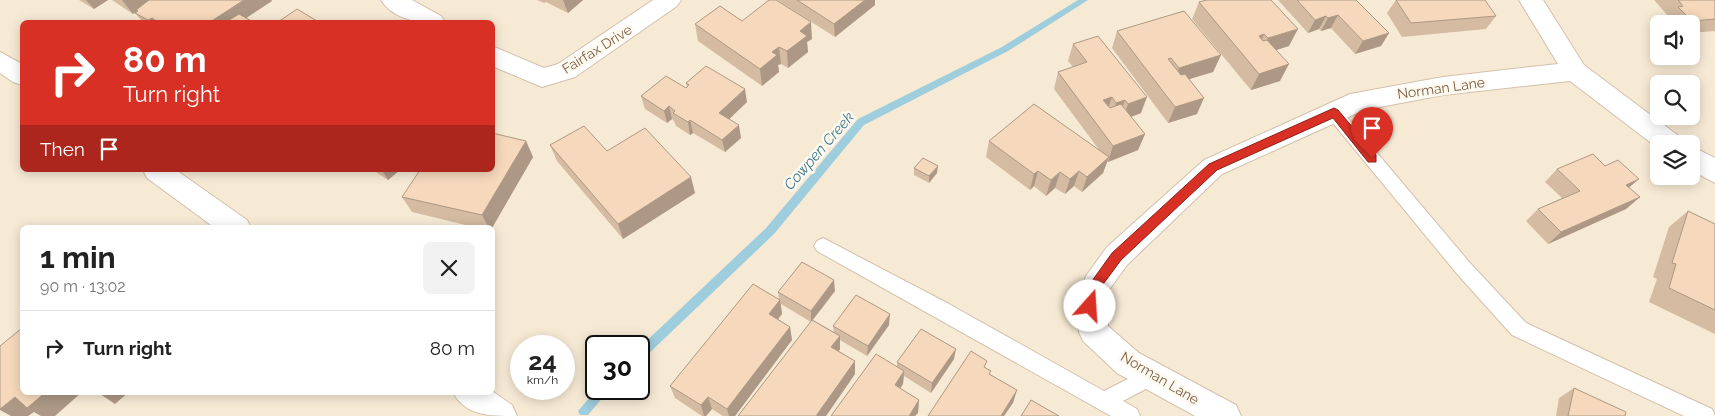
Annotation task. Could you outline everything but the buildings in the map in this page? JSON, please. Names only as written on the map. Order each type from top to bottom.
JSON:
[{"type":"street","points":[[393,0],[429,20]]},
{"type":"street","name":"Fairfax Drive","points":[[495,56],[542,78],[566,72],[669,0]]},
{"type":"street","points":[[1531,0],[1575,71],[1660,135]]},
{"type":"street","points":[[0,61],[20,75]]},
{"type":"street","name":"Norman Lane","points":[[1225,416],[1128,363],[1094,332],[1090,306],[1096,285],[1117,256],[1213,167],[1359,101],[1443,86],[1575,71]]},
{"type":"street","points":[[1700,162],[1715,172]]},
{"type":"street","points":[[159,172],[234,225]]},
{"type":"street","points":[[472,395],[501,416]]},
{"type":"lane","points":[[1334,112],[1458,262],[1518,329],[1705,416]]},
{"type":"lane","points":[[823,246],[1130,416]]},
{"type":"lane","points":[[1104,402],[1152,376]]},
{"type":"shaded area","points":[[0,0],[1715,0],[1715,416],[0,416]]},
{"type":"waterway","name":"Cowpen Creek","points":[[650,345],[770,231],[861,122],[1005,49],[1084,0]]},
{"type":"waterway","name":"Cowpen Creek","points":[[584,411],[594,400]]},
{"type":"route","points":[[1090,306],[1096,285],[1117,256],[1213,167],[1334,112],[1372,158]]}]
